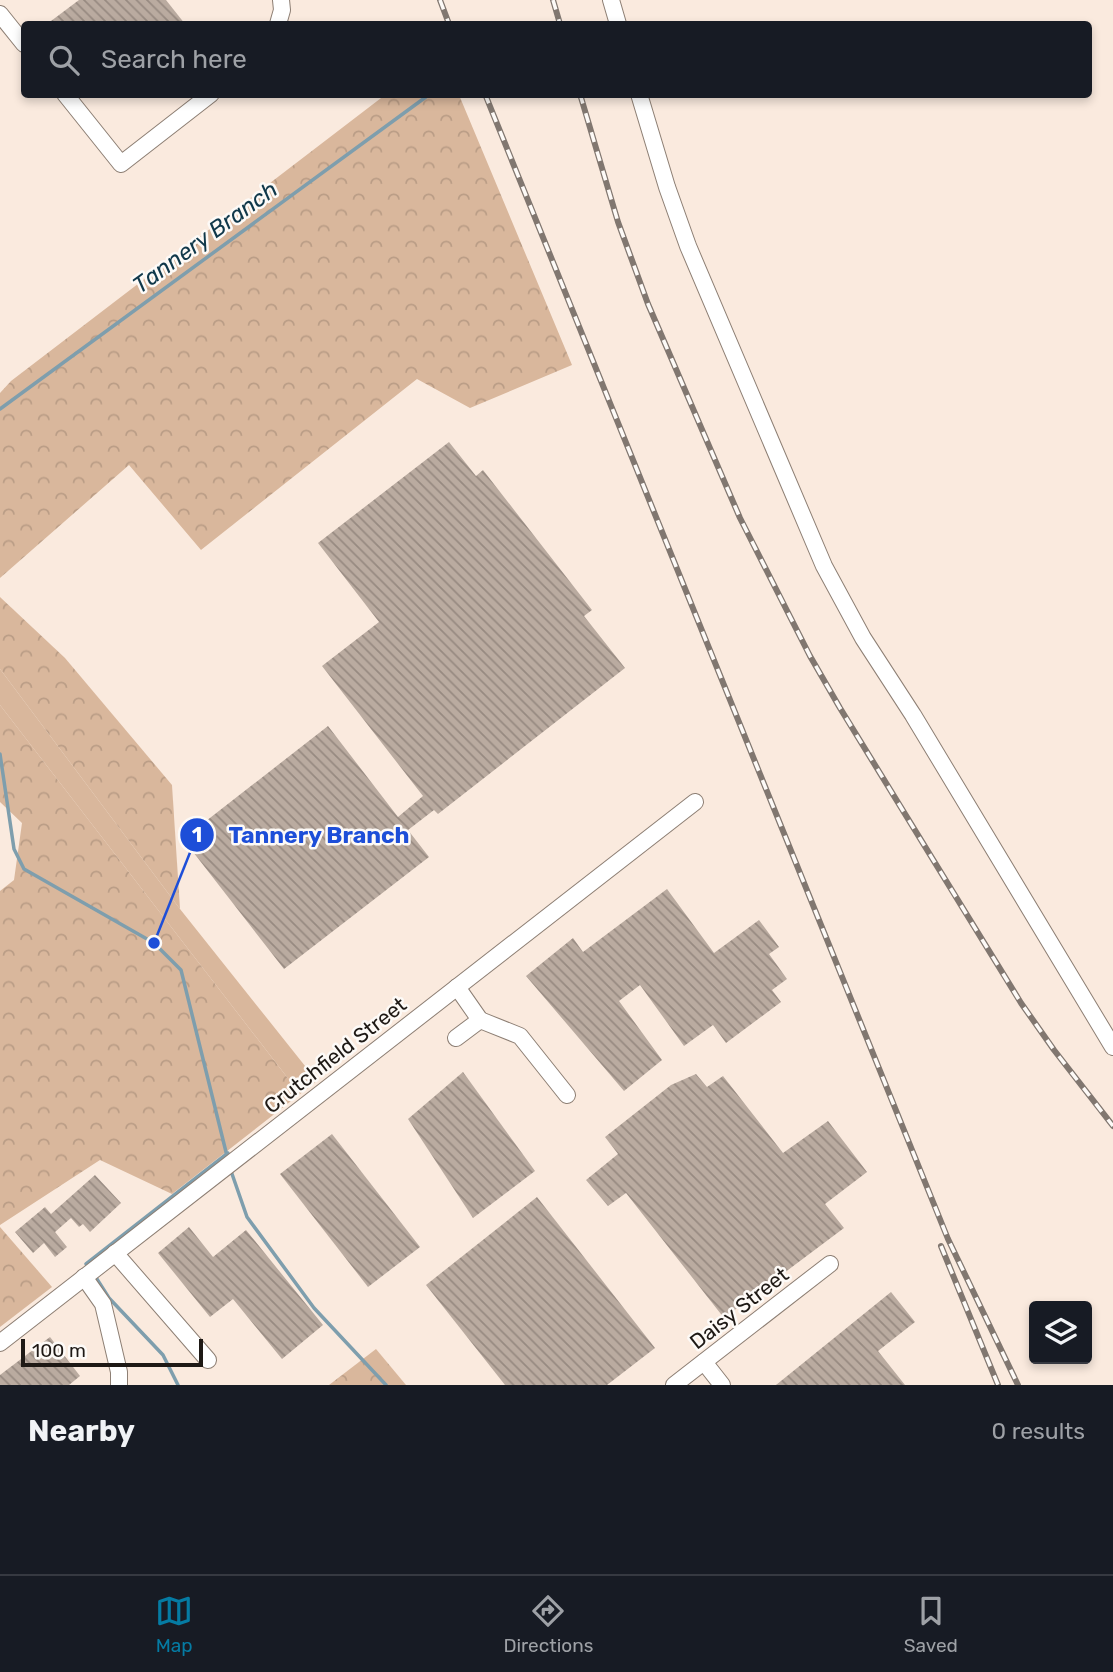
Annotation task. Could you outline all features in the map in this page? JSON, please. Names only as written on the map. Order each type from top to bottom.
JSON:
[{"type":"street","points":[[279,21],[281,0]]},
{"type":"street","points":[[611,0],[617,21]]},
{"type":"street","points":[[0,13],[21,40]]},
{"type":"street","points":[[68,98],[121,164],[206,98]]},
{"type":"street","points":[[640,98],[688,246],[824,566],[863,638],[913,715],[1113,1047]]},
{"type":"street","name":"Crutchfield Street","points":[[0,1343],[695,802]]},
{"type":"street","points":[[457,987],[480,1020],[520,1036],[567,1095]]},
{"type":"street","points":[[456,1038],[480,1020]]},
{"type":"street","points":[[115,1253],[208,1360]]},
{"type":"street","name":"Daisy Street","points":[[674,1385],[830,1264]]},
{"type":"street","points":[[89,1273],[103,1304],[119,1372],[119,1385]]},
{"type":"street","points":[[704,1362],[722,1385]]},
{"type":"green space","points":[[381,98],[460,98],[572,365],[470,408],[417,379],[201,550],[129,465],[0,578],[0,393],[11,381]]},
{"type":"green space","points":[[0,597],[65,658],[172,785],[180,909],[0,669]]},
{"type":"green space","points":[[0,669],[180,909],[317,1081],[300,1094],[0,705]]},
{"type":"green space","points":[[0,705],[300,1094],[172,1194],[100,1160],[0,1225],[0,891],[14,880],[22,823],[0,802]]},
{"type":"green space","points":[[0,1227],[52,1287],[0,1327]]},
{"type":"green space","points":[[376,1349],[406,1385],[329,1385]]},
{"type":"building","points":[[79,0],[166,0],[183,21],[51,21]]},
{"type":"building","points":[[449,442],[476,476],[483,470],[592,610],[584,616],[625,668],[438,814],[434,810],[408,830],[429,857],[284,969],[183,839],[328,726],[398,817],[423,796],[322,666],[379,622],[318,543]]},
{"type":"building","points":[[667,889],[714,953],[759,920],[779,947],[769,954],[787,979],[772,990],[781,1002],[726,1043],[713,1025],[684,1046],[640,985],[619,1001],[662,1060],[624,1091],[526,976],[573,938],[583,952]]},
{"type":"building","points":[[463,1072],[535,1171],[473,1218],[408,1119]]},
{"type":"building","points":[[696,1074],[707,1087],[723,1076],[783,1153],[828,1121],[867,1172],[825,1204],[844,1228],[724,1318],[626,1193],[608,1206],[586,1180],[618,1154],[605,1137],[671,1085]]},
{"type":"building","points":[[332,1134],[420,1247],[368,1287],[280,1174]]},
{"type":"building","points":[[95,1175],[121,1203],[90,1232],[83,1224],[79,1227],[71,1218],[55,1232],[67,1247],[55,1257],[44,1243],[33,1253],[15,1232],[45,1207],[51,1214]]},
{"type":"building","points":[[537,1197],[655,1348],[607,1385],[505,1385],[426,1285]]},
{"type":"building","points":[[189,1227],[213,1257],[246,1230],[323,1325],[282,1359],[233,1299],[210,1317],[158,1253]]},
{"type":"building","points":[[891,1292],[915,1322],[878,1351],[905,1385],[776,1385]]},
{"type":"building","points":[[50,1337],[80,1376],[69,1385],[0,1385],[0,1375]]},
{"type":"waterway","name":"Tannery Branch","points":[[0,409],[425,98]]},
{"type":"waterway","name":"Tannery Branch","points":[[0,754],[14,849],[24,869],[154,943],[181,970],[228,1160]]},
{"type":"waterway","points":[[88,1267],[86,1264],[228,1153]]},
{"type":"waterway","name":"Tannery Branch","points":[[231,1171],[247,1217],[314,1308],[386,1385]]},
{"type":"waterway","points":[[95,1276],[109,1298],[163,1355],[178,1385]]},
{"type":"railway","points":[[440,0],[448,21]]},
{"type":"railway","points":[[553,0],[559,21]]},
{"type":"railway","points":[[487,98],[948,1239],[1018,1385]]},
{"type":"railway","points":[[581,98],[618,222],[648,304],[740,518],[810,656],[1021,1003],[1113,1126]]},
{"type":"railway","points":[[941,1246],[998,1385]]},
{"type":"place","name":"Tannery Branch","points":[[154,943]]}]
